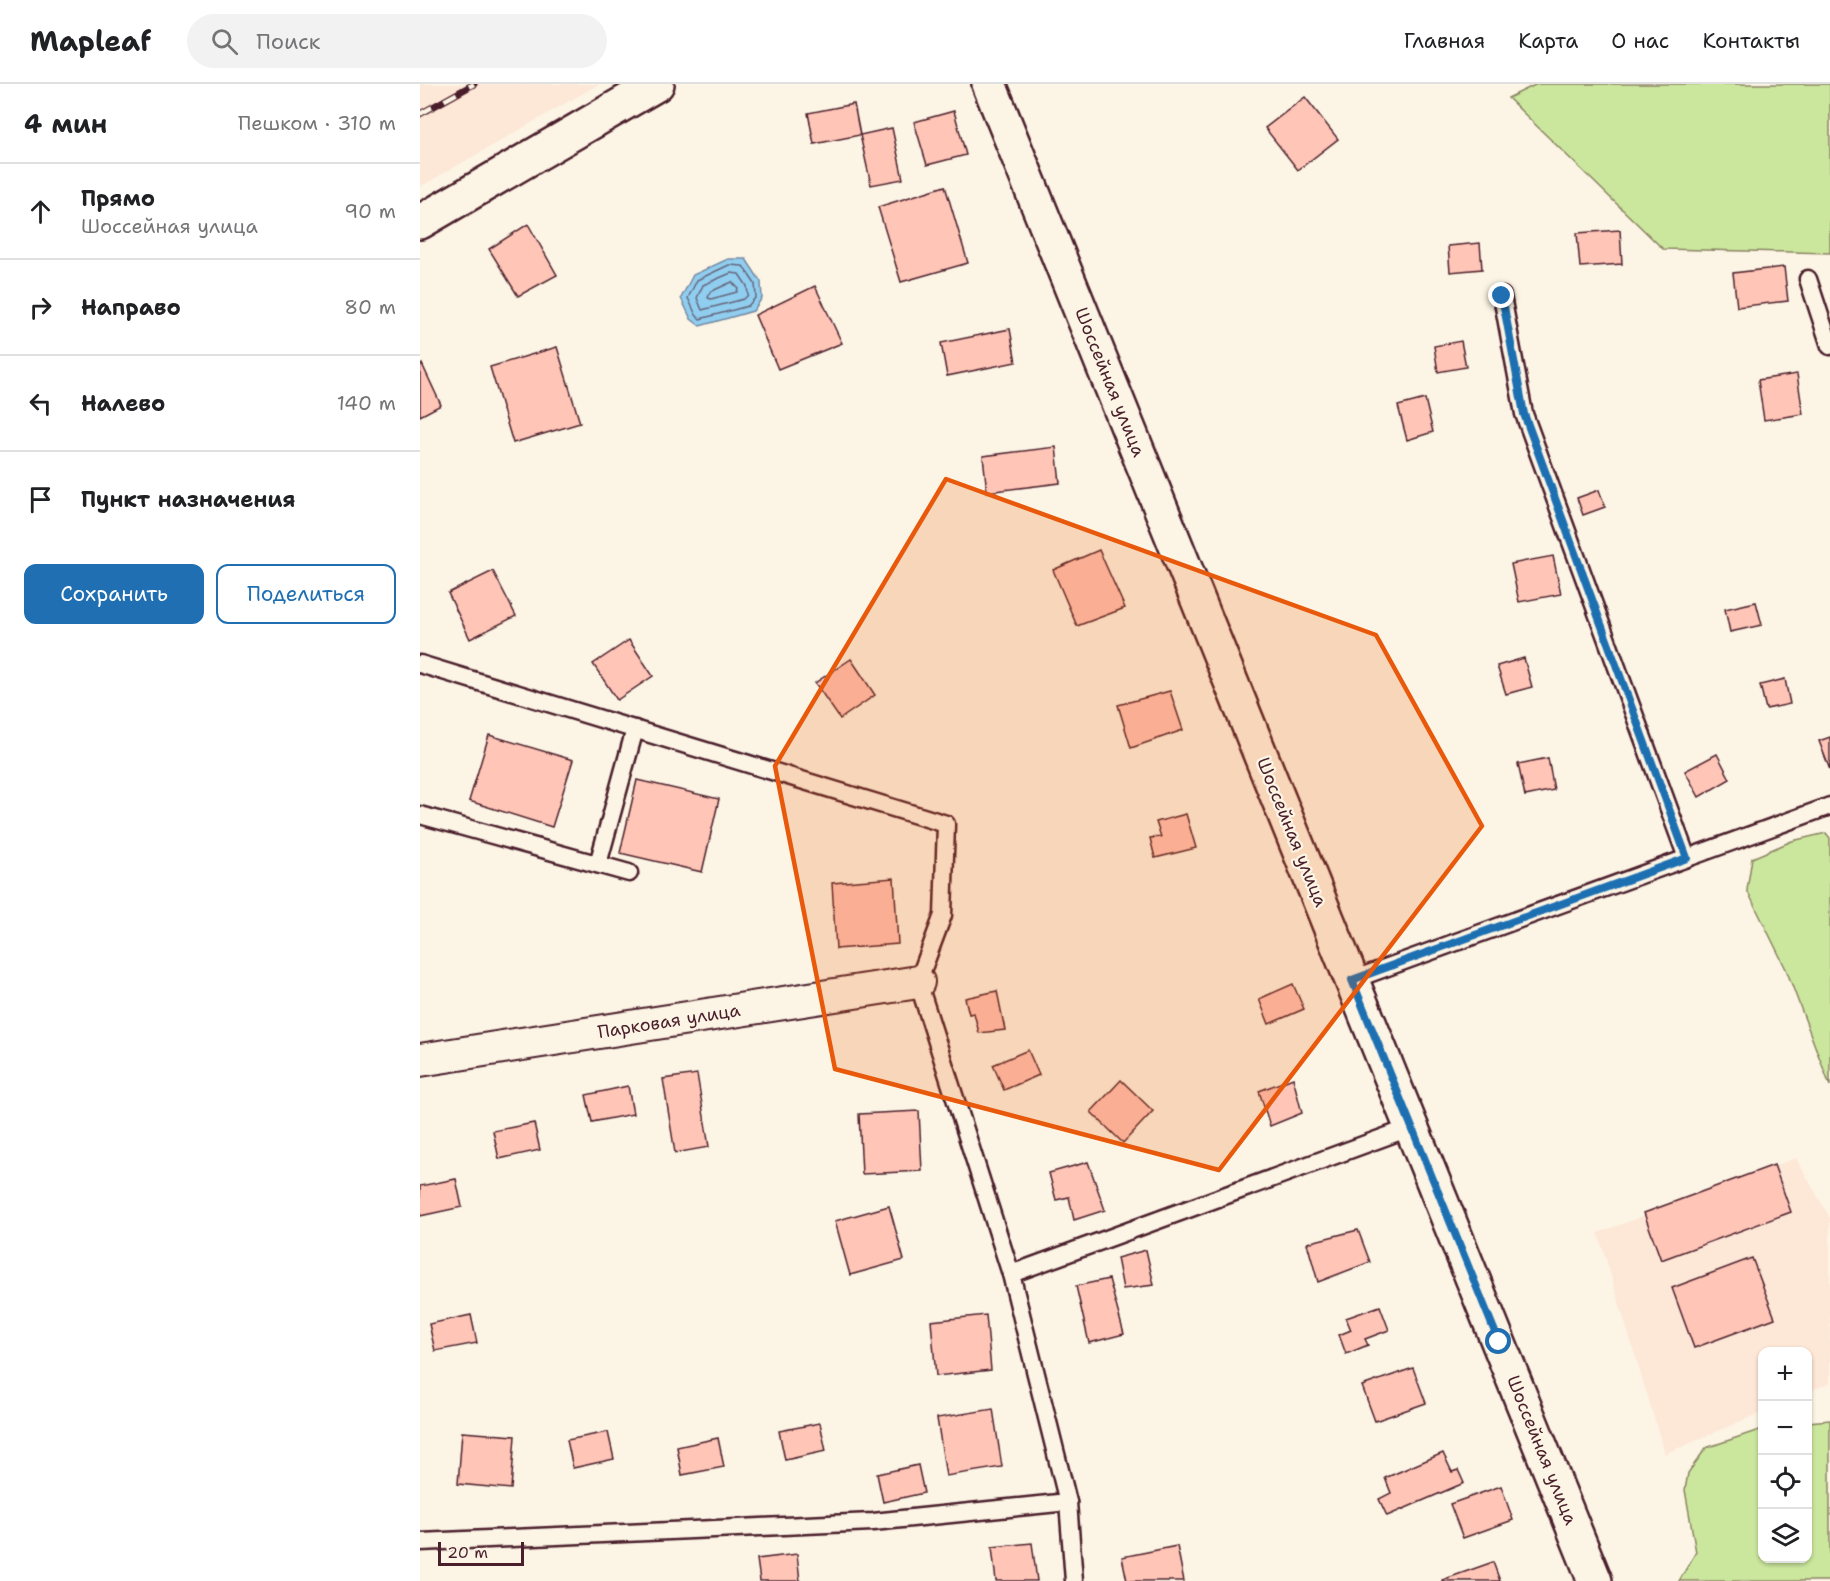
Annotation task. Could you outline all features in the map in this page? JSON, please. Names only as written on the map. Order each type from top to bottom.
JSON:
[{"type":"street","points":[[420,222],[657,84]]},
{"type":"street","name":"Шоссейная улица","points":[[989,84],[1594,1581]]},
{"type":"street","name":"Парковая улица","points":[[420,1060],[918,982]]},
{"type":"lane","points":[[1808,279],[1830,346]]},
{"type":"lane","points":[[1502,296],[1524,414],[1687,858]]},
{"type":"lane","points":[[420,664],[946,824],[944,915],[918,982],[1011,1274],[1068,1502],[1074,1581]]},
{"type":"lane","points":[[598,864],[635,729]]},
{"type":"lane","points":[[1352,980],[1830,806]]},
{"type":"lane","points":[[420,815],[629,873]]},
{"type":"lane","points":[[1011,1274],[1412,1127]]},
{"type":"lane","points":[[420,1542],[873,1522],[1068,1502]]},
{"type":"highlighted area","points":[[946,479],[1376,635],[1482,826],[1219,1170],[835,1069],[775,766]]},
{"type":"shaded area","points":[[420,84],[599,84],[420,187]]},
{"type":"shaded area","points":[[1796,1158],[1830,1218],[1830,1383],[1812,1390],[1812,1347],[1758,1347],[1758,1414],[1665,1454],[1598,1233]]},
{"type":"green space","points":[[1537,84],[1830,84],[1830,253],[1663,249],[1508,98]]},
{"type":"green space","points":[[1826,833],[1830,838],[1830,1086],[1786,969],[1747,890],[1752,858],[1792,841]]},
{"type":"green space","points":[[1830,1420],[1830,1581],[1679,1581],[1696,1552],[1685,1490],[1688,1473],[1706,1448],[1758,1430],[1758,1563],[1812,1563],[1812,1422]]},
{"type":"water","points":[[728,259],[746,259],[761,282],[762,298],[753,311],[700,326],[691,319],[681,298],[693,275]]},
{"type":"building","points":[[1305,97],[1338,139],[1298,170],[1265,128]]},
{"type":"building","points":[[854,104],[860,135],[814,144],[808,113]]},
{"type":"building","points":[[954,111],[966,155],[927,165],[914,122]]},
{"type":"building","points":[[892,128],[903,179],[871,185],[860,135]]},
{"type":"building","points":[[945,186],[968,263],[901,282],[878,207]]},
{"type":"building","points":[[528,224],[557,275],[518,296],[489,249]]},
{"type":"building","points":[[1620,230],[1622,264],[1580,267],[1577,233]]},
{"type":"building","points":[[1480,243],[1482,269],[1450,272],[1448,246]]},
{"type":"building","points":[[1784,267],[1788,301],[1737,307],[1733,273]]},
{"type":"building","points":[[815,286],[842,343],[778,369],[755,315]]},
{"type":"building","points":[[1010,329],[1016,362],[947,376],[941,343]]},
{"type":"building","points":[[1461,341],[1466,367],[1438,372],[1434,346]]},
{"type":"building","points":[[557,347],[580,423],[513,443],[490,367]]},
{"type":"building","points":[[422,364],[441,405],[420,416],[420,366]]},
{"type":"building","points":[[1797,374],[1803,414],[1764,420],[1758,380]]},
{"type":"building","points":[[1425,399],[1433,432],[1407,440],[1398,406]]},
{"type":"building","points":[[1056,447],[1060,483],[987,492],[983,456]]},
{"type":"building","points":[[1599,490],[1605,507],[1583,515],[1577,498]]},
{"type":"building","points":[[1099,550],[1125,608],[1077,626],[1053,570]]},
{"type":"building","points":[[1553,556],[1561,594],[1519,602],[1511,564]]},
{"type":"building","points":[[493,571],[516,616],[470,639],[448,593]]},
{"type":"building","points":[[1756,602],[1762,625],[1730,632],[1725,609]]},
{"type":"building","points":[[629,640],[653,676],[617,700],[593,664]]},
{"type":"building","points":[[1524,658],[1532,687],[1506,694],[1497,666]]},
{"type":"building","points":[[851,659],[875,695],[840,719],[815,683]]},
{"type":"building","points":[[1785,679],[1790,704],[1766,709],[1760,685]]},
{"type":"building","points":[[1170,691],[1183,730],[1131,748],[1118,705]]},
{"type":"building","points":[[489,735],[573,760],[552,827],[469,801]]},
{"type":"building","points":[[1830,737],[1830,770],[1819,741]]},
{"type":"building","points":[[1717,754],[1730,779],[1699,797],[1685,771]]},
{"type":"building","points":[[1548,758],[1554,790],[1525,796],[1518,764]]},
{"type":"building","points":[[637,780],[719,799],[702,872],[620,853]]},
{"type":"building","points":[[1186,814],[1196,848],[1155,858],[1150,838],[1161,837],[1156,822]]},
{"type":"building","points":[[894,878],[898,944],[836,949],[832,883]]},
{"type":"building","points":[[1293,984],[1304,1009],[1269,1024],[1259,999]]},
{"type":"building","points":[[997,991],[1005,1030],[979,1033],[974,1013],[969,1014],[965,998]]},
{"type":"building","points":[[1028,1050],[1039,1075],[1004,1090],[993,1065]]},
{"type":"building","points":[[697,1074],[709,1147],[675,1153],[663,1079]]},
{"type":"building","points":[[1293,1078],[1302,1113],[1270,1126],[1259,1091]]},
{"type":"building","points":[[1121,1080],[1153,1111],[1123,1143],[1091,1112]]},
{"type":"building","points":[[628,1086],[633,1114],[592,1122],[586,1095]]},
{"type":"building","points":[[919,1111],[922,1171],[862,1174],[859,1114]]},
{"type":"building","points":[[534,1123],[540,1150],[499,1159],[493,1131]]},
{"type":"building","points":[[1088,1162],[1105,1210],[1074,1220],[1069,1197],[1056,1200],[1049,1173]]},
{"type":"building","points":[[1774,1165],[1791,1212],[1661,1260],[1644,1213]]},
{"type":"building","points":[[456,1179],[462,1207],[420,1216],[420,1186]]},
{"type":"building","points":[[889,1206],[904,1260],[850,1275],[835,1221]]},
{"type":"building","points":[[1358,1230],[1370,1262],[1318,1282],[1307,1243]]},
{"type":"building","points":[[1146,1250],[1154,1285],[1123,1289],[1117,1258]]},
{"type":"building","points":[[1752,1258],[1775,1318],[1694,1348],[1672,1288]]},
{"type":"building","points":[[1109,1279],[1124,1334],[1089,1343],[1076,1286]]},
{"type":"building","points":[[1380,1306],[1389,1330],[1365,1339],[1368,1345],[1346,1354],[1339,1335],[1351,1330],[1346,1318]]},
{"type":"building","points":[[471,1315],[477,1343],[435,1351],[429,1324]]},
{"type":"building","points":[[986,1315],[991,1370],[936,1376],[931,1321]]},
{"type":"building","points":[[1413,1368],[1426,1403],[1375,1421],[1362,1386]]},
{"type":"building","points":[[993,1409],[1002,1467],[946,1476],[937,1418]]},
{"type":"building","points":[[820,1423],[826,1451],[785,1460],[779,1431]]},
{"type":"building","points":[[462,1432],[515,1436],[511,1489],[458,1484]]},
{"type":"building","points":[[608,1432],[614,1459],[573,1468],[567,1440]]},
{"type":"building","points":[[718,1438],[724,1467],[682,1475],[677,1447]]},
{"type":"building","points":[[1443,1453],[1452,1472],[1458,1470],[1464,1483],[1387,1516],[1379,1499],[1391,1493],[1385,1478]]},
{"type":"building","points":[[918,1465],[924,1493],[883,1502],[877,1474]]},
{"type":"building","points":[[1501,1486],[1513,1520],[1463,1538],[1450,1504]]},
{"type":"building","points":[[1032,1543],[1037,1581],[996,1581],[992,1547]]},
{"type":"building","points":[[1177,1546],[1184,1581],[1127,1581],[1122,1557]]},
{"type":"building","points":[[797,1554],[800,1581],[760,1581],[757,1559]]},
{"type":"building","points":[[1493,1562],[1500,1581],[1442,1581],[1442,1580]]},
{"type":"railway","points":[[420,114],[474,84]]},
{"type":"route","points":[[1499,1342],[1352,980],[1687,858],[1524,414],[1502,296]]}]
